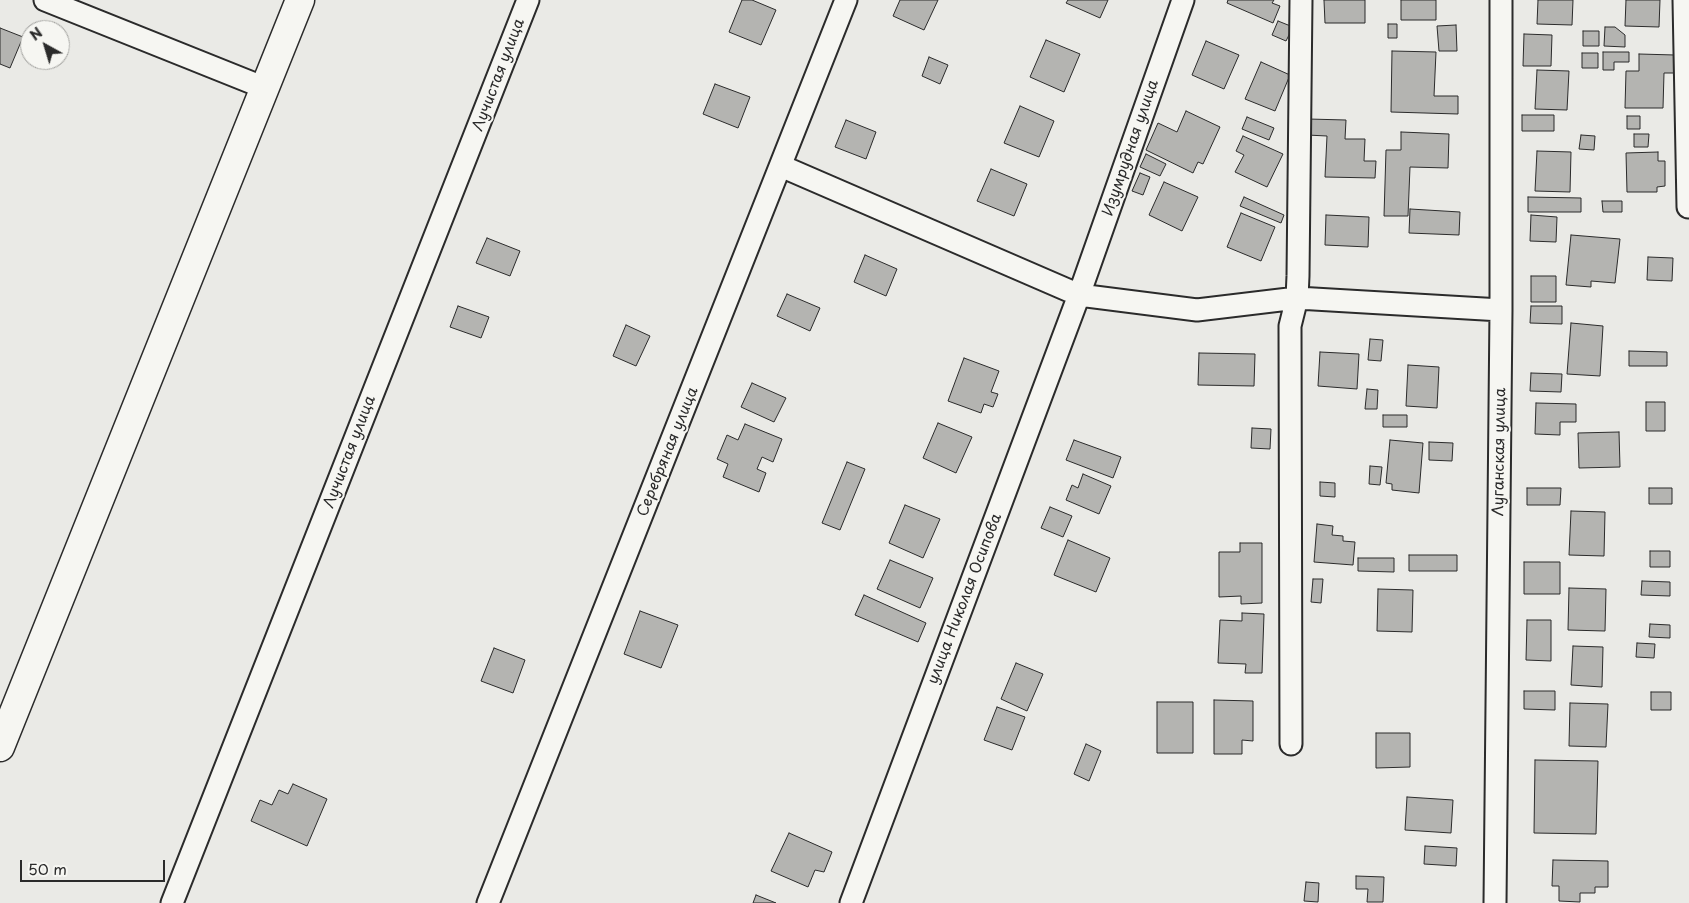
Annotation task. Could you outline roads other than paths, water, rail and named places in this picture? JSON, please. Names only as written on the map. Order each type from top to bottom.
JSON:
[{"type":"main road","points":[[0,747],[300,0]]},
{"type":"street","points":[[45,0],[265,88]]},
{"type":"street","name":"Лучистая улица","points":[[172,903],[528,0]]},
{"type":"street","name":"Серебряная улица","points":[[488,903],[846,0]]},
{"type":"street","name":"Изумрудная улица","points":[[1079,296],[1183,0]]},
{"type":"street","points":[[1291,744],[1290,326],[1297,298],[1298,276],[1301,0]]},
{"type":"street","name":"Луганская улица","points":[[1496,903],[1501,310],[1501,0]]},
{"type":"street","points":[[1684,0],[1688,115],[1688,208]]},
{"type":"street","points":[[781,166],[1079,296],[1197,310],[1297,298],[1501,310]]},
{"type":"street","name":"улица Николая Осипова","points":[[851,903],[1079,296]]}]
